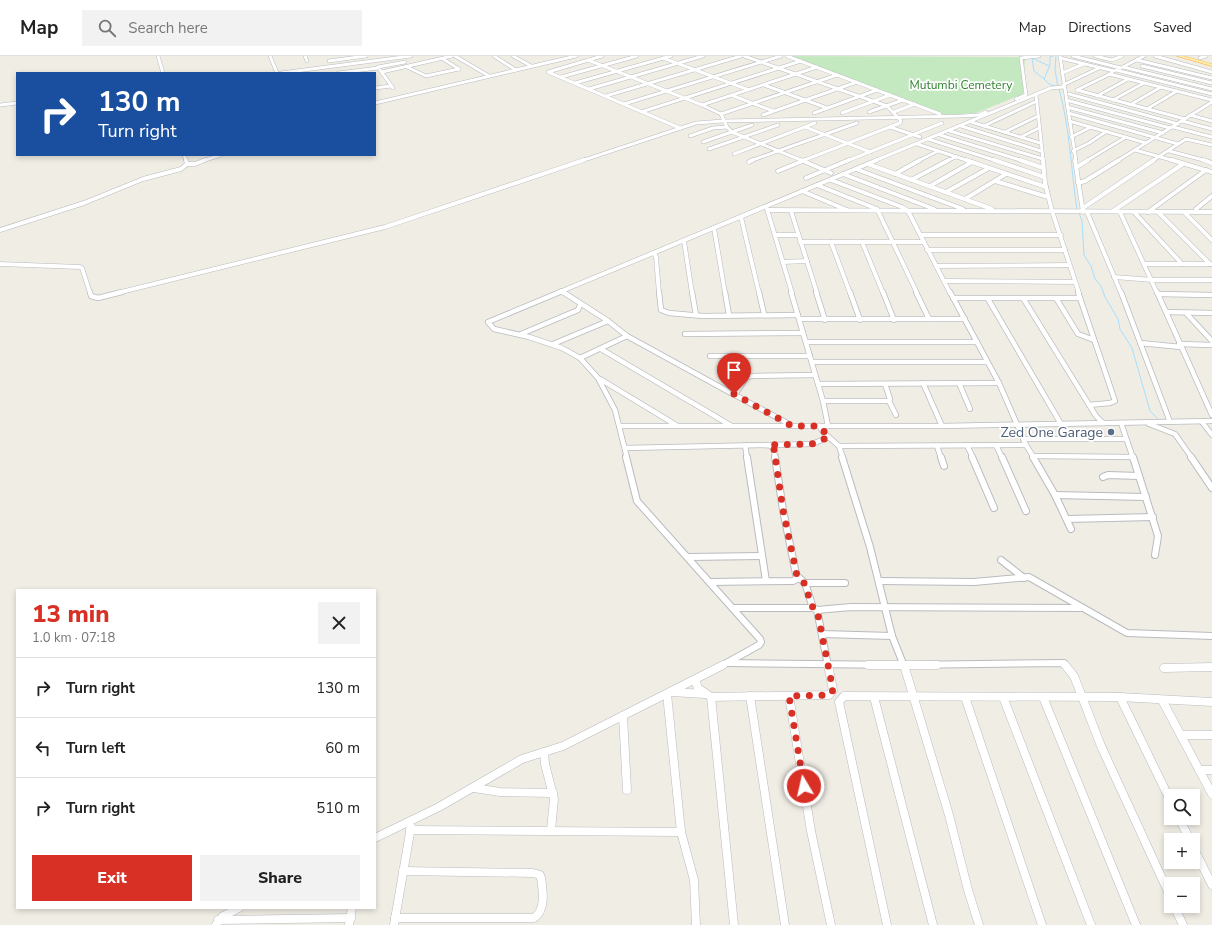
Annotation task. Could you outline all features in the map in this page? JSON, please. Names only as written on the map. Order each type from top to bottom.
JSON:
[{"type":"main road","points":[[1179,56],[1212,65]]},
{"type":"main road","points":[[1193,56],[1212,61]]},
{"type":"street","points":[[158,56],[163,72]]},
{"type":"street","points":[[270,56],[277,72]]},
{"type":"street","points":[[305,56],[307,60]]},
{"type":"street","points":[[329,61],[366,56]]},
{"type":"street","points":[[372,56],[382,74],[392,87],[376,88]]},
{"type":"street","points":[[290,72],[375,62],[411,56]]},
{"type":"street","points":[[376,76],[454,56],[489,76]]},
{"type":"street","points":[[494,56],[516,70]]},
{"type":"street","points":[[513,56],[531,66]]},
{"type":"street","points":[[376,103],[576,56]]},
{"type":"street","points":[[602,56],[548,71],[680,128]]},
{"type":"street","points":[[561,77],[637,56]]},
{"type":"street","points":[[657,56],[749,90]]},
{"type":"street","points":[[575,83],[672,56]]},
{"type":"street","points":[[589,89],[703,56]]},
{"type":"street","points":[[606,96],[743,56],[839,88],[887,106],[898,116],[901,122],[778,171]]},
{"type":"street","points":[[624,104],[781,56]]},
{"type":"street","points":[[787,56],[944,115]]},
{"type":"street","points":[[1026,95],[1021,58],[1039,56]]},
{"type":"street","points":[[1073,56],[1212,89]]},
{"type":"street","points":[[1095,56],[1112,60],[1122,56]]},
{"type":"street","points":[[1067,94],[1144,56]]},
{"type":"street","points":[[1155,56],[1212,72]]},
{"type":"street","points":[[1200,58],[1206,56]]},
{"type":"street","points":[[1170,422],[1128,308],[1084,209],[1078,183],[1077,167],[1073,151],[1066,100],[1067,94],[1064,86],[1060,57],[1100,68],[1212,94]]},
{"type":"street","points":[[407,67],[426,76],[459,69],[443,59]]},
{"type":"street","points":[[588,60],[721,114],[837,75]]},
{"type":"street","points":[[1137,60],[1212,78]]},
{"type":"street","points":[[641,112],[801,61]]},
{"type":"street","points":[[345,72],[405,62]]},
{"type":"street","points":[[1062,73],[1084,64]]},
{"type":"street","points":[[1142,66],[1212,83]]},
{"type":"street","points":[[702,105],[818,67]]},
{"type":"street","points":[[376,838],[412,821],[474,788],[522,759],[563,746],[695,680],[728,663],[759,645],[761,642],[756,633],[638,501],[615,410],[598,378],[580,358],[553,344],[521,334],[494,329],[488,322],[714,228],[767,208],[802,191],[1051,88],[1064,86],[1100,68]]},
{"type":"street","points":[[1109,74],[1212,101]]},
{"type":"street","points":[[1098,96],[1128,79]]},
{"type":"street","points":[[763,115],[857,82]]},
{"type":"street","points":[[1113,100],[1144,83]]},
{"type":"street","points":[[1130,105],[1167,83]]},
{"type":"street","points":[[764,85],[827,108]]},
{"type":"street","points":[[814,113],[877,90]]},
{"type":"street","points":[[1077,90],[1212,129]]},
{"type":"street","points":[[1147,109],[1177,91]]},
{"type":"street","points":[[1067,94],[1178,124]]},
{"type":"street","points":[[842,113],[890,95]]},
{"type":"street","points":[[0,264],[80,267],[82,268],[91,296],[98,298],[385,226],[699,123],[723,121],[979,114],[1026,95],[1034,96]]},
{"type":"street","points":[[731,96],[773,112]]},
{"type":"street","points":[[1034,96],[1037,102],[1040,143],[1048,197],[1061,235],[1069,265],[1115,401],[1110,403],[1089,405]]},
{"type":"street","points":[[869,112],[903,100]]},
{"type":"street","points":[[1066,100],[1212,137]]},
{"type":"street","points":[[1078,183],[1085,181],[1102,171],[1172,128],[1212,101]]},
{"type":"street","points":[[984,126],[1031,103],[1037,102]]},
{"type":"street","points":[[0,105],[16,103]]},
{"type":"street","points":[[894,112],[915,104]]},
{"type":"street","points":[[1067,107],[1163,133]]},
{"type":"street","points":[[1068,113],[1178,144]]},
{"type":"street","points":[[721,114],[723,121],[732,132],[831,173]]},
{"type":"street","points":[[1005,132],[1038,116]]},
{"type":"street","points":[[1190,116],[1212,121]]},
{"type":"street","points":[[1069,121],[1146,143]]},
{"type":"street","points":[[971,122],[1040,143]]},
{"type":"street","points":[[734,154],[816,123]]},
{"type":"street","points":[[749,162],[857,123]]},
{"type":"street","points":[[806,178],[942,123]]},
{"type":"street","points":[[703,142],[752,125]]},
{"type":"street","points":[[709,149],[778,125]]},
{"type":"street","points":[[961,126],[1041,151]]},
{"type":"street","points":[[690,136],[714,128],[727,127]]},
{"type":"street","points":[[805,127],[870,152]]},
{"type":"street","points":[[890,127],[920,137]]},
{"type":"street","points":[[1071,137],[1091,127]]},
{"type":"street","points":[[1021,137],[1039,129]]},
{"type":"street","points":[[950,131],[1042,159]]},
{"type":"street","points":[[1073,151],[1089,144],[1107,131]]},
{"type":"street","points":[[940,135],[1043,168]]},
{"type":"street","points":[[1077,167],[1126,137]]},
{"type":"street","points":[[1084,209],[1087,205],[1178,144],[1188,139],[1212,145]]},
{"type":"street","points":[[928,140],[1044,177]]},
{"type":"street","points":[[917,144],[1046,187]]},
{"type":"street","points":[[1135,150],[1212,172]]},
{"type":"street","points":[[895,174],[938,151]]},
{"type":"street","points":[[1169,151],[1212,163]]},
{"type":"street","points":[[184,156],[187,164]]},
{"type":"street","points":[[0,230],[80,204],[143,179],[181,169],[187,164],[192,164],[215,156]]},
{"type":"street","points":[[911,180],[956,157]]},
{"type":"street","points":[[930,186],[972,162]]},
{"type":"street","points":[[868,164],[996,210]]},
{"type":"street","points":[[1113,211],[1183,164]]},
{"type":"street","points":[[946,192],[989,168]]},
{"type":"street","points":[[856,169],[966,210]]},
{"type":"street","points":[[1148,212],[1206,170]]},
{"type":"street","points":[[843,174],[939,210]]},
{"type":"street","points":[[965,199],[1006,174]]},
{"type":"street","points":[[831,180],[902,207],[908,211],[927,250],[999,383],[1018,424],[1024,442],[1055,495],[1071,529]]},
{"type":"street","points":[[995,181],[1048,197]]},
{"type":"street","points":[[817,185],[878,211],[929,319]]},
{"type":"street","points":[[802,191],[849,211]]},
{"type":"street","points":[[1196,212],[1196,209],[1212,196]]},
{"type":"street","points":[[767,208],[790,211],[1052,211],[1084,209],[1120,212],[1212,212]]},
{"type":"street","points":[[767,208],[823,401],[828,426]]},
{"type":"street","points":[[790,211],[825,320]]},
{"type":"street","points":[[1120,212],[1146,264],[1180,346],[1212,415]]},
{"type":"street","points":[[1134,212],[1182,264]]},
{"type":"street","points":[[1158,212],[1211,264]]},
{"type":"street","points":[[1184,212],[1212,240]]},
{"type":"street","points":[[741,217],[764,314]]},
{"type":"street","points":[[714,228],[729,315]]},
{"type":"street","points":[[775,235],[798,235]]},
{"type":"street","points":[[921,235],[1061,235]]},
{"type":"street","points":[[684,241],[696,315]]},
{"type":"street","points":[[800,242],[924,242]]},
{"type":"street","points":[[831,242],[860,320]]},
{"type":"street","points":[[862,242],[894,320]]},
{"type":"street","points":[[927,250],[1065,250]]},
{"type":"street","points":[[654,253],[656,257],[661,310],[664,313],[672,315],[764,314],[825,320],[965,319]]},
{"type":"street","points":[[783,262],[807,261]]},
{"type":"street","points":[[1146,264],[1211,264]]},
{"type":"street","points":[[936,266],[1069,265]]},
{"type":"street","points":[[1114,277],[1153,280],[1212,280]]},
{"type":"street","points":[[944,281],[1075,282]]},
{"type":"street","points":[[561,291],[580,307],[585,308],[608,321],[627,336],[792,426]]},
{"type":"street","points":[[1158,294],[1212,296]]},
{"type":"street","points":[[953,298],[1080,298]]},
{"type":"street","points":[[988,298],[1061,424]]},
{"type":"street","points":[[1023,298],[1089,405],[1103,423]]},
{"type":"street","points":[[1056,298],[1078,334],[1094,340]]},
{"type":"street","points":[[521,334],[580,307]]},
{"type":"street","points":[[1166,312],[1212,312]]},
{"type":"street","points":[[1186,313],[1212,341]]},
{"type":"street","points":[[553,344],[608,321]]},
{"type":"street","points":[[684,334],[803,333]]},
{"type":"street","points":[[580,358],[627,336]]},
{"type":"street","points":[[806,342],[977,342]]},
{"type":"street","points":[[1140,343],[1180,346],[1212,345]]},
{"type":"street","points":[[601,349],[730,425]]},
{"type":"street","points":[[710,356],[810,356]]},
{"type":"street","points":[[812,362],[987,362]]},
{"type":"street","points":[[733,394],[736,393],[746,378],[751,376],[815,375]]},
{"type":"street","points":[[598,378],[676,426]]},
{"type":"street","points":[[923,383],[942,426]]},
{"type":"street","points":[[959,383],[970,409]]},
{"type":"street","points":[[818,384],[999,383]]},
{"type":"street","points":[[885,384],[890,399],[889,401],[896,415]]},
{"type":"street","points":[[823,401],[889,401]]},
{"type":"street","points":[[618,426],[942,426],[1212,421]]},
{"type":"street","points":[[1146,422],[1175,434],[1212,488]]},
{"type":"street","points":[[1202,422],[1212,435]]},
{"type":"street","points":[[1121,423],[1158,536],[1155,556]]},
{"type":"street","points":[[819,426],[839,446],[879,581],[892,636],[904,665],[950,815],[968,890],[979,925]]},
{"type":"street","points":[[625,448],[745,444],[812,444],[829,437]]},
{"type":"street","points":[[839,446],[996,445],[1024,442],[1126,439]]},
{"type":"street","points":[[745,444],[766,581]]},
{"type":"street","points":[[669,693],[708,696],[789,696],[832,694],[833,690],[822,634],[815,609],[804,583],[797,576],[783,510],[774,449],[769,445]]},
{"type":"street","points":[[967,445],[994,508]]},
{"type":"street","points":[[996,445],[1026,511]]},
{"type":"street","points":[[937,446],[944,466]]},
{"type":"street","points":[[1033,456],[1132,457]]},
{"type":"street","points":[[1103,477],[1108,475],[1139,476]]},
{"type":"street","points":[[1055,495],[1146,497]]},
{"type":"street","points":[[1067,519],[1092,517],[1153,517]]},
{"type":"street","points":[[688,557],[762,556]]},
{"type":"street","points":[[1001,560],[1024,578]]},
{"type":"street","points":[[710,582],[793,581],[797,579],[797,576]]},
{"type":"street","points":[[879,581],[993,581],[1031,578],[1127,633],[1211,637]]},
{"type":"street","points":[[804,583],[845,583]]},
{"type":"street","points":[[733,608],[1085,608]]},
{"type":"street","points":[[822,634],[892,636]]},
{"type":"street","points":[[728,663],[904,665],[1064,663],[1074,676],[1101,746],[1164,883]]},
{"type":"street","points":[[1164,668],[1212,667]]},
{"type":"street","points":[[695,680],[698,688],[708,696],[734,925]]},
{"type":"street","points":[[669,693],[681,832],[694,880],[696,925]]},
{"type":"street","points":[[750,696],[785,925]]},
{"type":"street","points":[[789,696],[811,830],[831,925]]},
{"type":"street","points":[[887,925],[839,702],[844,696],[1120,697],[1212,702]]},
{"type":"street","points":[[874,697],[933,925]]},
{"type":"street","points":[[965,697],[1042,925]]},
{"type":"street","points":[[1003,697],[1091,925]]},
{"type":"street","points":[[1043,697],[1136,925]]},
{"type":"street","points":[[1120,697],[1165,789]]},
{"type":"street","points":[[1162,700],[1212,794]]},
{"type":"street","points":[[623,716],[627,790]]},
{"type":"street","points":[[1181,735],[1212,735]]},
{"type":"street","points":[[544,752],[544,762],[550,777],[554,796],[551,830]]},
{"type":"street","points":[[1199,770],[1212,770]]},
{"type":"street","points":[[474,788],[500,792],[553,793]]},
{"type":"street","points":[[403,871],[533,873],[540,875],[542,882],[541,908],[539,914],[534,918],[394,922],[410,830],[412,821]]},
{"type":"street","points":[[410,830],[681,832]]},
{"type":"street","points":[[1200,861],[1212,885]]},
{"type":"street","points":[[217,923],[223,916],[237,909]]},
{"type":"street","points":[[217,923],[350,922],[352,909]]},
{"type":"street","points":[[1177,913],[1183,925]]},
{"type":"green space","name":"Mutumbi Cemetery","points":[[789,56],[1025,57],[1023,94],[976,113],[945,115]]},
{"type":"waterway","points":[[1044,79],[1050,65],[1050,57],[1053,56]]},
{"type":"waterway","points":[[1044,79],[1049,84],[1058,87],[1055,70],[1056,56]]},
{"type":"waterway","points":[[1044,79],[1034,71],[1032,58],[1049,66]]},
{"type":"waterway","points":[[1059,89],[1066,119],[1077,210]]},
{"type":"waterway","points":[[1079,213],[1082,221],[1084,255],[1091,266],[1095,279],[1101,286],[1105,297],[1118,319],[1120,329],[1132,348],[1150,411],[1158,419]]},
{"type":"waterway","points":[[1200,424],[1204,428]]},
{"type":"place","name":"Zed One Garage","points":[[1111,432]]},
{"type":"route","points":[[734,394],[792,426],[819,426],[824,434],[829,437],[812,444],[769,445],[774,449],[783,510],[797,576],[804,583],[813,608],[817,610],[833,690],[832,694],[829,695],[789,696],[804,786]]}]
